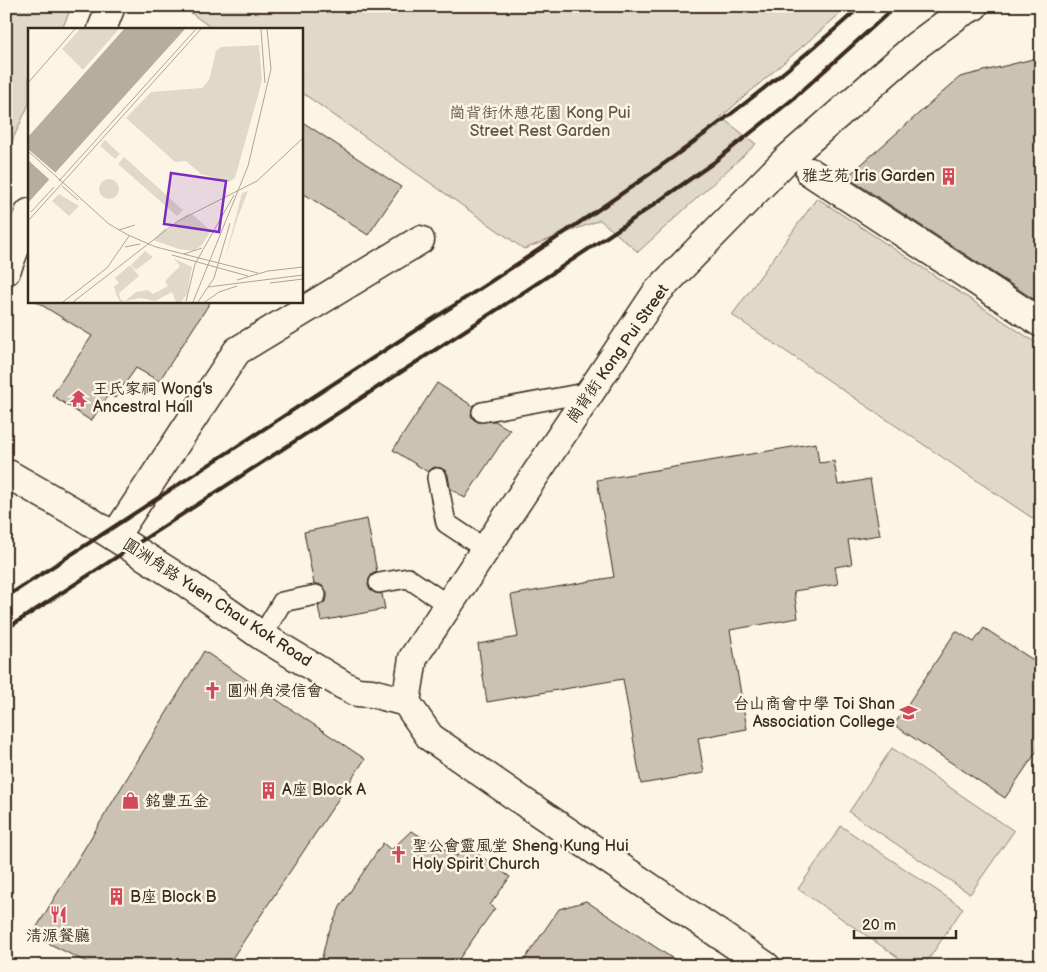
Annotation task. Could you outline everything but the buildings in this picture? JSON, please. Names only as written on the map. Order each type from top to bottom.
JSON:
[{"type":"main road","points":[[102,28],[112,6]]},
{"type":"main road","name":"崗背街 Kong Pui Street","points":[[406,702],[413,658],[656,292],[786,160],[916,46],[959,14],[974,6]]},
{"type":"main road","points":[[810,172],[1041,323]]},
{"type":"main road","points":[[6,271],[28,216]]},
{"type":"main road","points":[[115,536],[237,351],[420,240]]},
{"type":"main road","name":"圓洲角路 Yuen Chau Kok Road","points":[[8,474],[115,536],[262,636],[357,692],[372,693],[406,702]]},
{"type":"main road","points":[[406,702],[430,737],[766,966]]},
{"type":"lane","points":[[482,412],[590,392]]},
{"type":"lane","points":[[437,478],[446,523],[485,549]]},
{"type":"lane","points":[[379,582],[408,578],[448,605]]},
{"type":"lane","points":[[262,636],[282,602],[316,595]]},
{"type":"green space","points":[[11,6],[72,6],[62,28],[28,28],[28,106],[6,154],[6,26]]},
{"type":"green space","name":"崗背街休憩花園 Kong Pui Street Rest Garden","points":[[181,6],[849,6],[721,117],[756,144],[638,252],[600,220],[524,249],[302,93],[302,28],[212,28]]},
{"type":"green space","points":[[817,198],[1041,346],[1041,524],[732,315]]},
{"type":"green space","points":[[892,748],[1014,831],[970,894],[849,812]]},
{"type":"green space","points":[[841,826],[963,908],[924,966],[911,966],[798,889]]},
{"type":"railway","points":[[6,597],[592,214],[757,94],[861,6]]},
{"type":"railway","points":[[6,629],[629,222],[713,163],[793,99],[896,6]]},
{"type":"place","name":"雅芝苑 Iris Garden","points":[[949,176]]},
{"type":"place","name":"王氏家祠 Wong's Ancestral Hall","points":[[79,398]]},
{"type":"place","name":"圓州角浸信會","points":[[213,691]]},
{"type":"place","name":"台山商會中學 Toi Shan Association College","points":[[909,713]]},
{"type":"place","name":"A座 Block A","points":[[268,790]]},
{"type":"place","name":"銘豐五金","points":[[131,801]]},
{"type":"place","name":"聖公會靈風堂 Sheng Kung Hui Holy Spirit Church","points":[[398,855]]},
{"type":"place","name":"B座 Block B","points":[[116,897]]},
{"type":"place","name":"清源餐廳","points":[[58,914]]}]
